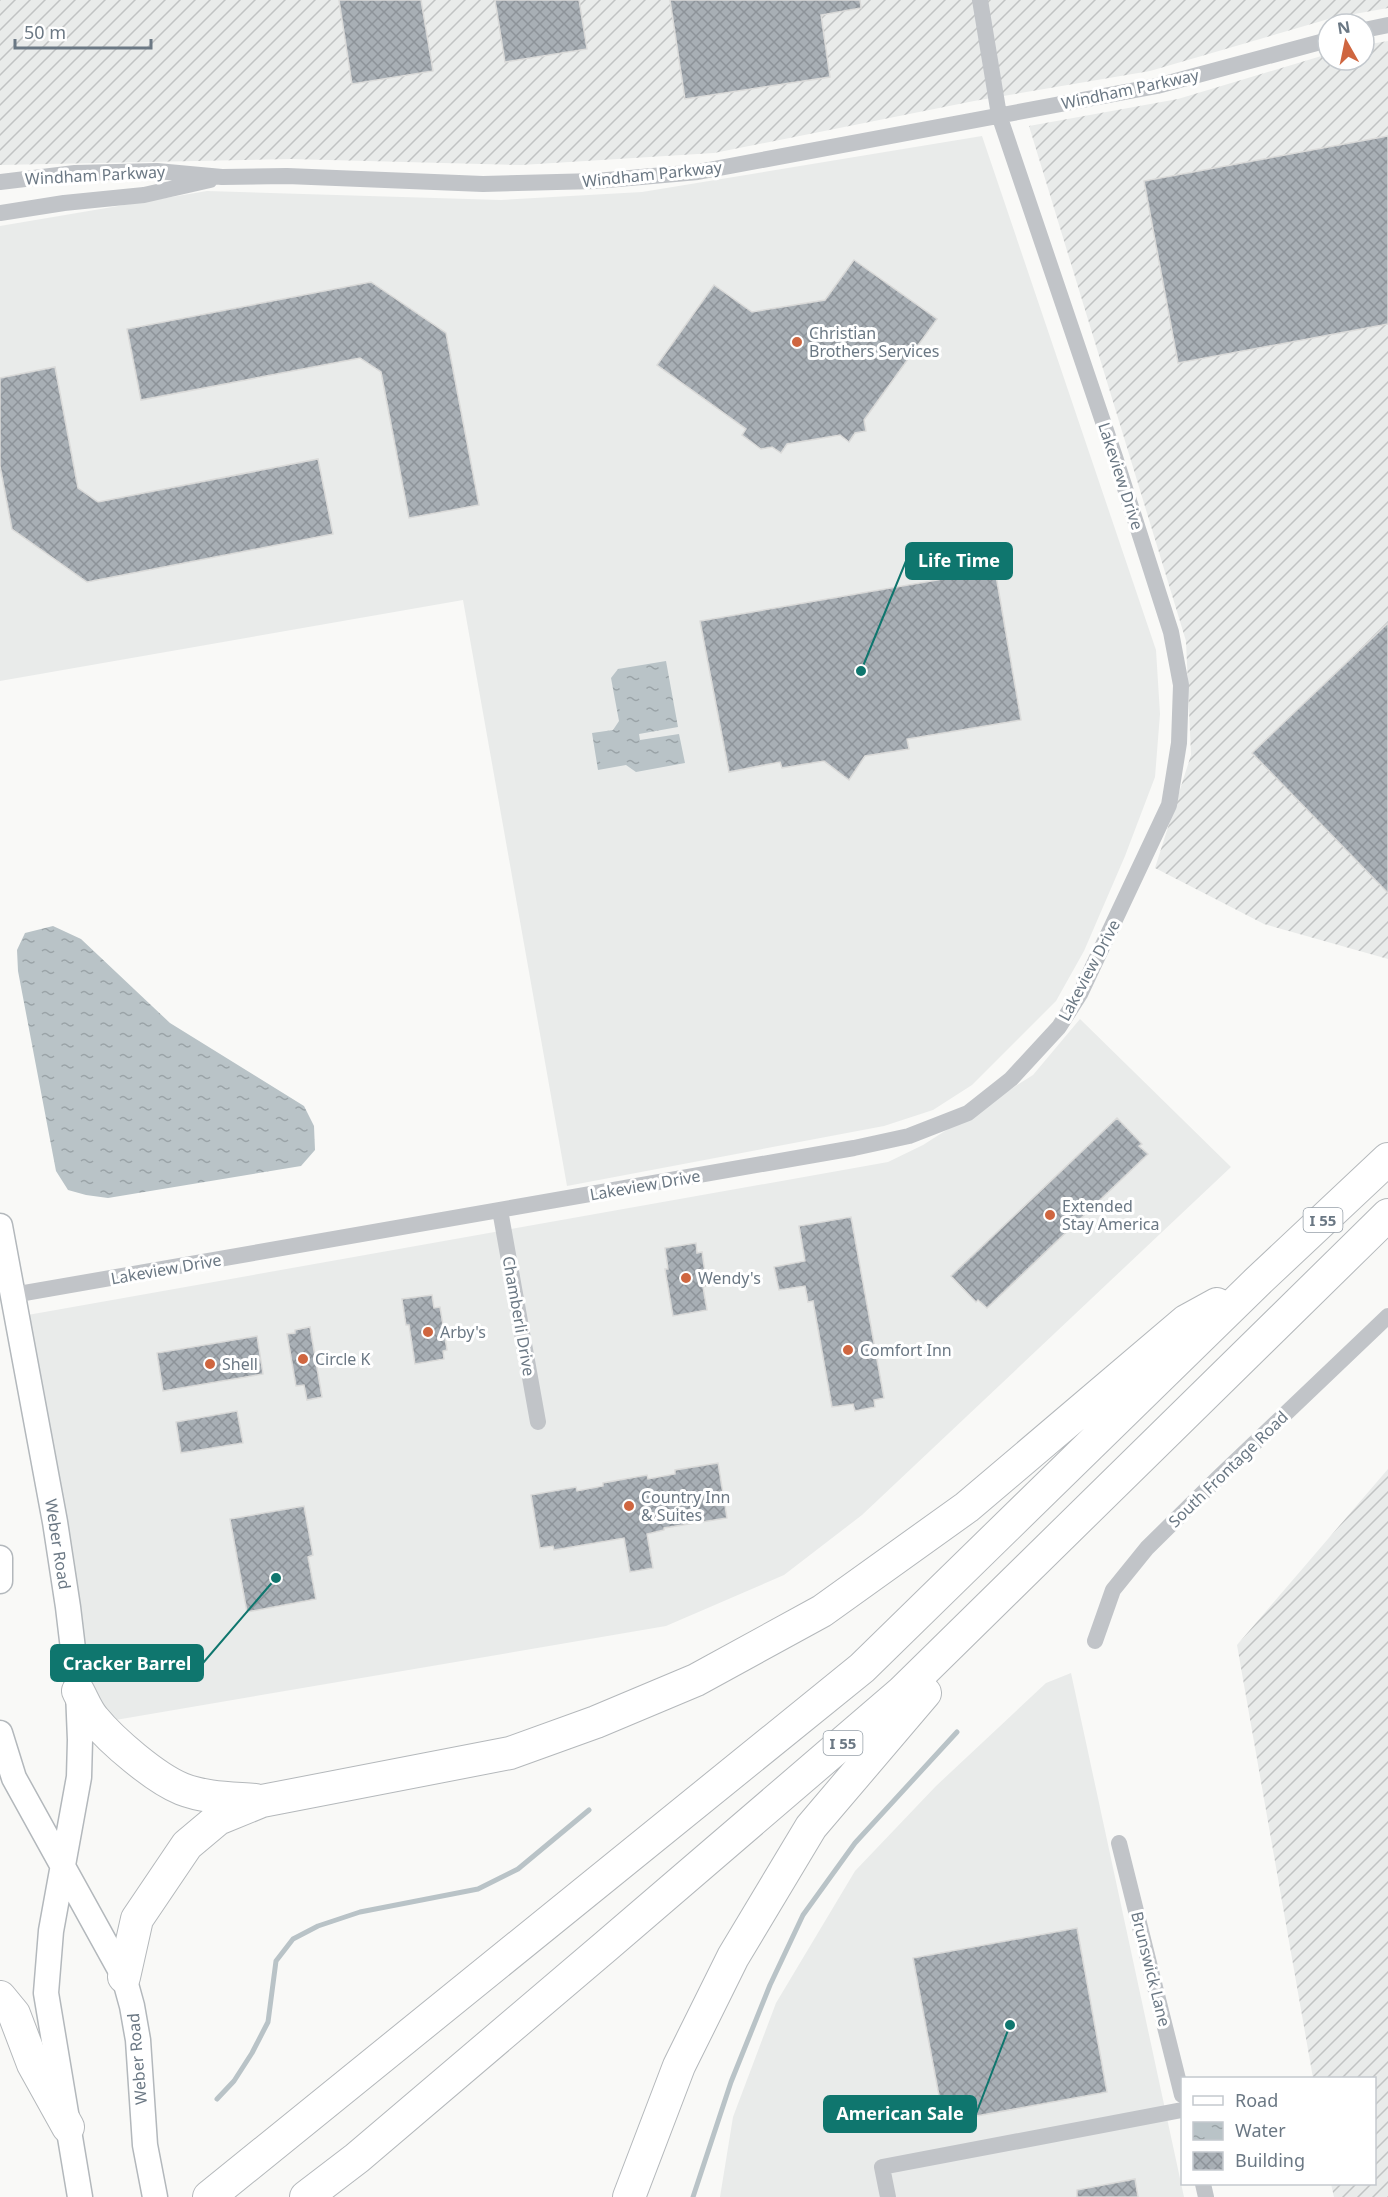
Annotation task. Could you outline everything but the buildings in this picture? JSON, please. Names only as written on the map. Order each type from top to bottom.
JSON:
[{"type":"highway","name":"I 55","points":[[209,2197],[861,1668],[1257,1282],[1388,1159]]},
{"type":"highway","name":"I 55","points":[[306,2197],[357,2158],[902,1692],[1388,1215]]},
{"type":"highway","points":[[629,2197],[684,2056],[733,1957],[811,1827],[974,1636],[1348,1253]]},
{"type":"highway","points":[[124,1977],[138,1919],[186,1845],[218,1819],[262,1801],[510,1753],[596,1722],[696,1680],[822,1611],[967,1507],[1186,1321],[1257,1282]]},
{"type":"highway","points":[[78,1690],[93,1718],[118,1743],[158,1775],[180,1788],[206,1796],[262,1801]]},
{"type":"highway","points":[[0,1997],[14,2014],[33,2064],[68,2127]]},
{"type":"main road","name":"Weber Road","points":[[0,1226],[55,1522],[78,1690],[79,1777],[51,1930],[46,1993],[80,2195]]},
{"type":"main road","points":[[0,1558],[0,1581]]},
{"type":"main road","name":"Weber Road","points":[[0,1733],[14,1778],[124,1977],[138,2040],[145,2145],[155,2197]]},
{"type":"street","name":"Lakeview Drive","points":[[13,1295],[854,1148],[909,1136],[968,1113],[1011,1079],[1059,1027],[1080,994],[1148,854],[1169,805],[1179,743],[1181,685],[1171,632],[1115,457],[999,115],[980,0]]},
{"type":"street","name":"Windham Parkway","points":[[0,182],[75,173],[157,171],[222,177],[287,176],[483,184],[606,181],[698,172],[1157,86],[1316,43]]},
{"type":"street","points":[[0,213],[64,203],[144,195],[222,177]]},
{"type":"street","name":"Chamberli Drive","points":[[500,1210],[538,1422]]},
{"type":"street","name":"South Frontage Road","points":[[1095,1641],[1113,1590],[1147,1548],[1388,1316]]},
{"type":"street","name":"Brunswick Lane","points":[[1119,1843],[1181,2091]]},
{"type":"street","points":[[888,2197],[882,2167],[1181,2110]]},
{"type":"shaded area","points":[[0,0],[1388,0],[1388,8],[1366,12],[1316,12],[1316,23],[1150,71],[974,101],[714,153],[521,165],[291,159],[0,165]]},
{"type":"shaded area","points":[[1388,41],[1388,959],[1264,924],[1155,868],[1191,755],[1186,641],[1029,126],[1178,99],[1316,58],[1316,72],[1376,72],[1376,43]]},
{"type":"shaded area","points":[[982,136],[1156,650],[1160,714],[1155,777],[1125,856],[1084,951],[1056,1001],[972,1085],[933,1110],[884,1126],[567,1186],[463,600],[0,681],[0,226],[207,191],[501,200],[642,192]]},
{"type":"shaded area","points":[[1080,1019],[1231,1167],[862,1515],[784,1575],[666,1626],[92,1724],[22,1316],[888,1162],[923,1145],[1033,1075]]},
{"type":"shaded area","points":[[1388,1469],[1388,2197],[1334,2197],[1331,2185],[1376,2185],[1376,2077],[1313,2077],[1237,1645]]},
{"type":"shaded area","points":[[1071,1673],[1184,2197],[720,2197],[733,2117],[776,2003],[855,1871],[936,1786],[1046,1683]]},
{"type":"water","points":[[666,661],[678,727],[639,734],[640,740],[679,734],[685,763],[636,772],[626,765],[598,770],[592,733],[613,730],[619,721],[611,678],[618,669]]},
{"type":"water","points":[[53,926],[81,939],[170,1023],[304,1106],[314,1126],[315,1150],[301,1166],[108,1198],[68,1190],[56,1171],[18,971],[17,950],[25,933]]},
{"type":"waterway","points":[[693,2197],[731,2082],[770,1985],[803,1915],[855,1843],[957,1732]]},
{"type":"waterway","points":[[217,2099],[234,2081],[268,2022],[276,1961],[293,1939],[318,1926],[360,1912],[478,1889],[518,1869],[589,1810]]},
{"type":"place","name":"Christian Brothers Services","points":[[797,342]]},
{"type":"place","name":"Life Time","points":[[861,671]]},
{"type":"place","name":"Extended Stay America","points":[[1050,1215]]},
{"type":"place","name":"Wendy's","points":[[686,1278]]},
{"type":"place","name":"Arby's","points":[[428,1332]]},
{"type":"place","name":"Comfort Inn","points":[[848,1350]]},
{"type":"place","name":"Circle K","points":[[303,1359]]},
{"type":"place","name":"Shell","points":[[210,1364]]},
{"type":"place","name":"Country Inn & Suites","points":[[629,1506]]},
{"type":"place","name":"Cracker Barrel","points":[[276,1578]]},
{"type":"place","name":"American Sale","points":[[1010,2025]]}]
